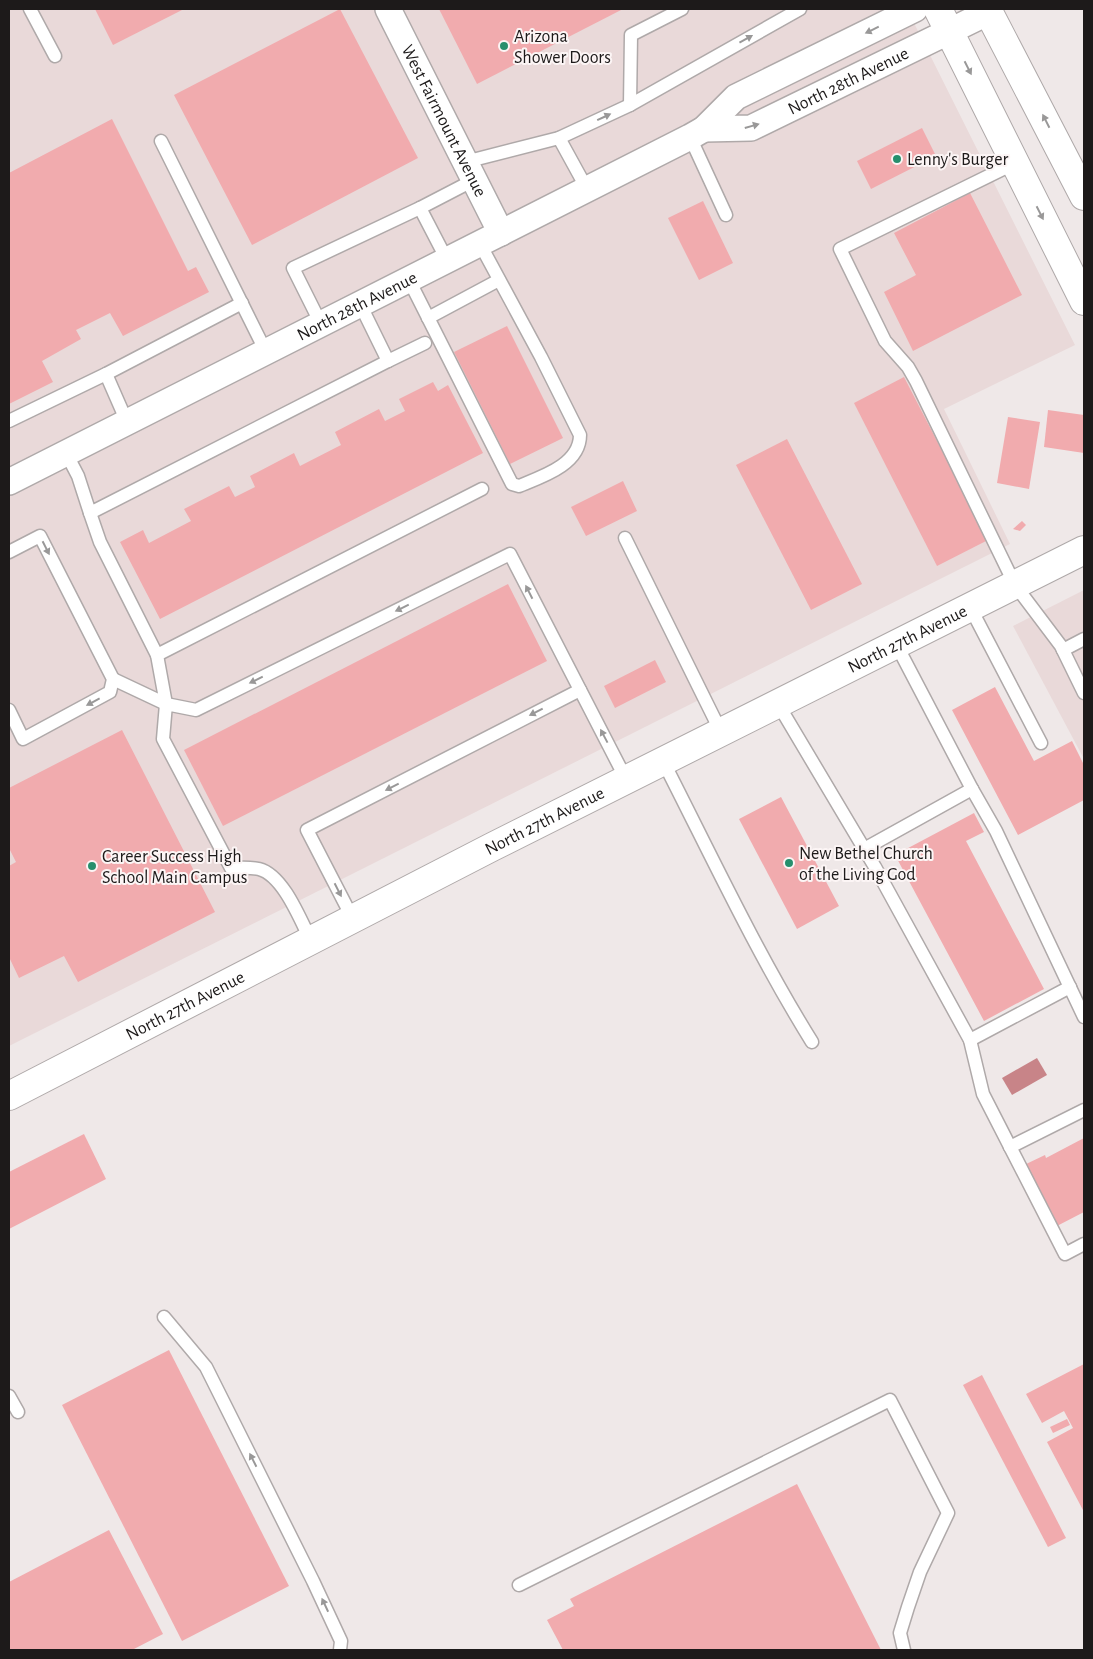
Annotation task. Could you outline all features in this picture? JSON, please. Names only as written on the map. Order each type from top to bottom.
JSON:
[{"type":"main road","points":[[988,11],[1084,196]]},
{"type":"main road","points":[[944,20],[1084,301]]},
{"type":"main road","name":"North 27th Avenue","points":[[9,1096],[626,779],[1084,550]]},
{"type":"street","name":"West Fairmount Avenue","points":[[388,9],[470,171],[490,238]]},
{"type":"street","name":"North 28th Avenue","points":[[9,482],[697,133],[736,97],[915,9]]},
{"type":"street","name":"North 28th Avenue","points":[[697,133],[751,128],[944,20],[988,11]]},
{"type":"lane","points":[[30,9],[55,56]]},
{"type":"lane","points":[[630,105],[631,35],[682,9]]},
{"type":"lane","points":[[321,324],[293,268],[420,208],[470,171],[559,138],[630,105],[800,9]]},
{"type":"lane","points":[[697,133],[726,215]]},
{"type":"lane","points":[[559,138],[587,189]]},
{"type":"lane","points":[[161,141],[266,352]]},
{"type":"lane","points":[[1015,164],[840,249],[885,341],[908,367],[916,381],[1015,585],[1063,650],[1084,693]]},
{"type":"lane","points":[[420,208],[447,260]]},
{"type":"lane","points":[[409,280],[512,484],[519,486],[558,469],[580,443],[580,435],[541,357],[499,280],[490,238]]},
{"type":"lane","points":[[428,318],[499,280]]},
{"type":"lane","points":[[9,421],[106,374],[242,302]]},
{"type":"lane","points":[[360,304],[388,361]]},
{"type":"lane","points":[[90,513],[425,343]]},
{"type":"lane","points":[[106,374],[127,422]]},
{"type":"lane","points":[[66,453],[78,476],[100,542],[157,655],[166,704],[163,739],[231,868],[259,869],[271,874],[280,884],[311,941]]},
{"type":"lane","points":[[157,655],[482,489]]},
{"type":"lane","points":[[9,552],[40,536],[113,679],[166,704],[196,710],[510,554],[626,779]]},
{"type":"lane","points":[[625,538],[720,732]]},
{"type":"lane","points":[[970,608],[1041,743]]},
{"type":"lane","points":[[1063,650],[1084,639]]},
{"type":"lane","points":[[896,644],[996,831],[1084,1017]]},
{"type":"lane","points":[[9,710],[23,739],[110,692],[113,679]]},
{"type":"lane","points":[[353,919],[307,830],[580,690]]},
{"type":"lane","points":[[778,704],[864,849],[970,1040],[983,1094],[1064,1254],[1084,1244]]},
{"type":"lane","points":[[663,761],[786,1000],[812,1042]]},
{"type":"lane","points":[[864,849],[972,789]]},
{"type":"lane","points":[[970,1040],[1070,987]]},
{"type":"lane","points":[[1010,1147],[1084,1110]]},
{"type":"lane","points":[[164,1317],[206,1367],[314,1580],[341,1641],[340,1650]]},
{"type":"lane","points":[[9,1396],[18,1412]]},
{"type":"lane","points":[[519,1585],[890,1400],[948,1513],[920,1572],[908,1607],[900,1633],[904,1650]]},
{"type":"shaded area","points":[[9,9],[907,9],[1075,345],[944,409],[1010,544],[9,1046]]},
{"type":"shaded area","points":[[1084,590],[1084,759],[1013,626]]},
{"type":"shaded area","points":[[1037,1058],[1047,1075],[1012,1095],[1002,1078]]},
{"type":"building","points":[[95,9],[184,9],[113,45]]},
{"type":"building","points":[[340,9],[418,158],[252,245],[174,95]]},
{"type":"building","name":"Arizona Shower Doors","points":[[439,9],[623,9],[477,84]]},
{"type":"building","points":[[112,119],[188,271],[196,267],[209,292],[123,336],[110,313],[76,330],[81,339],[42,361],[53,382],[9,404],[9,173]]},
{"type":"building","name":"Lenny's Burger","points":[[922,128],[936,156],[871,189],[857,161]]},
{"type":"building","points":[[970,193],[1022,295],[913,351],[884,292],[916,275],[894,233]]},
{"type":"building","points":[[703,201],[733,263],[699,280],[668,218]]},
{"type":"building","points":[[507,326],[563,438],[510,464],[454,352]]},
{"type":"building","points":[[904,377],[988,540],[937,566],[854,403]]},
{"type":"building","points":[[433,382],[438,391],[448,385],[483,453],[160,619],[120,542],[143,530],[149,543],[191,521],[184,509],[229,486],[235,497],[255,487],[250,476],[294,453],[300,466],[341,445],[335,432],[379,409],[385,421],[405,411],[399,399]]},
{"type":"building","points":[[1048,410],[1084,415],[1084,453],[1044,447]]},
{"type":"building","points":[[1008,417],[1040,422],[1029,489],[997,483]]},
{"type":"building","points":[[787,439],[862,584],[811,610],[736,465]]},
{"type":"building","points":[[623,481],[637,511],[586,536],[571,507]]},
{"type":"building","points":[[1022,521],[1026,525],[1020,531],[1013,529]]},
{"type":"building","points":[[508,584],[547,661],[223,826],[184,750]]},
{"type":"building","points":[[655,660],[666,682],[615,708],[604,686]]},
{"type":"building","points":[[995,687],[1034,761],[1072,741],[1084,765],[1084,800],[1018,835],[952,710]]},
{"type":"building","points":[[122,730],[215,912],[78,982],[64,956],[19,978],[9,957],[9,866],[16,862],[9,848],[9,788]]},
{"type":"building","name":"New Bethel Church of the Living God","points":[[781,797],[839,906],[797,929],[739,819]]},
{"type":"building","points":[[974,813],[984,832],[966,841],[1044,989],[984,1021],[895,855]]},
{"type":"building","points":[[84,1134],[106,1179],[9,1229],[9,1172]]},
{"type":"building","points":[[1084,1138],[1084,1212],[1055,1227],[1024,1165],[1045,1155],[1046,1158]]},
{"type":"building","points":[[169,1350],[289,1586],[182,1641],[62,1405]]},
{"type":"building","points":[[1084,1364],[1084,1512],[1047,1442],[1073,1428],[1064,1411],[1042,1423],[1026,1394]]},
{"type":"building","points":[[982,1375],[1066,1538],[1048,1547],[963,1385]]},
{"type":"building","points":[[1067,1419],[1070,1425],[1053,1433],[1050,1427]]},
{"type":"building","points":[[797,1484],[881,1650],[563,1650],[547,1620],[574,1606],[570,1599]]},
{"type":"building","points":[[109,1530],[163,1634],[132,1650],[9,1650],[9,1582]]},
{"type":"place","name":"Arizona Shower Doors","points":[[504,46]]},
{"type":"place","name":"Lenny's Burger","points":[[897,159]]},
{"type":"place","name":"New Bethel Church of the Living God","points":[[789,863]]},
{"type":"place","name":"Career Success High School Main Campus","points":[[92,866]]}]
